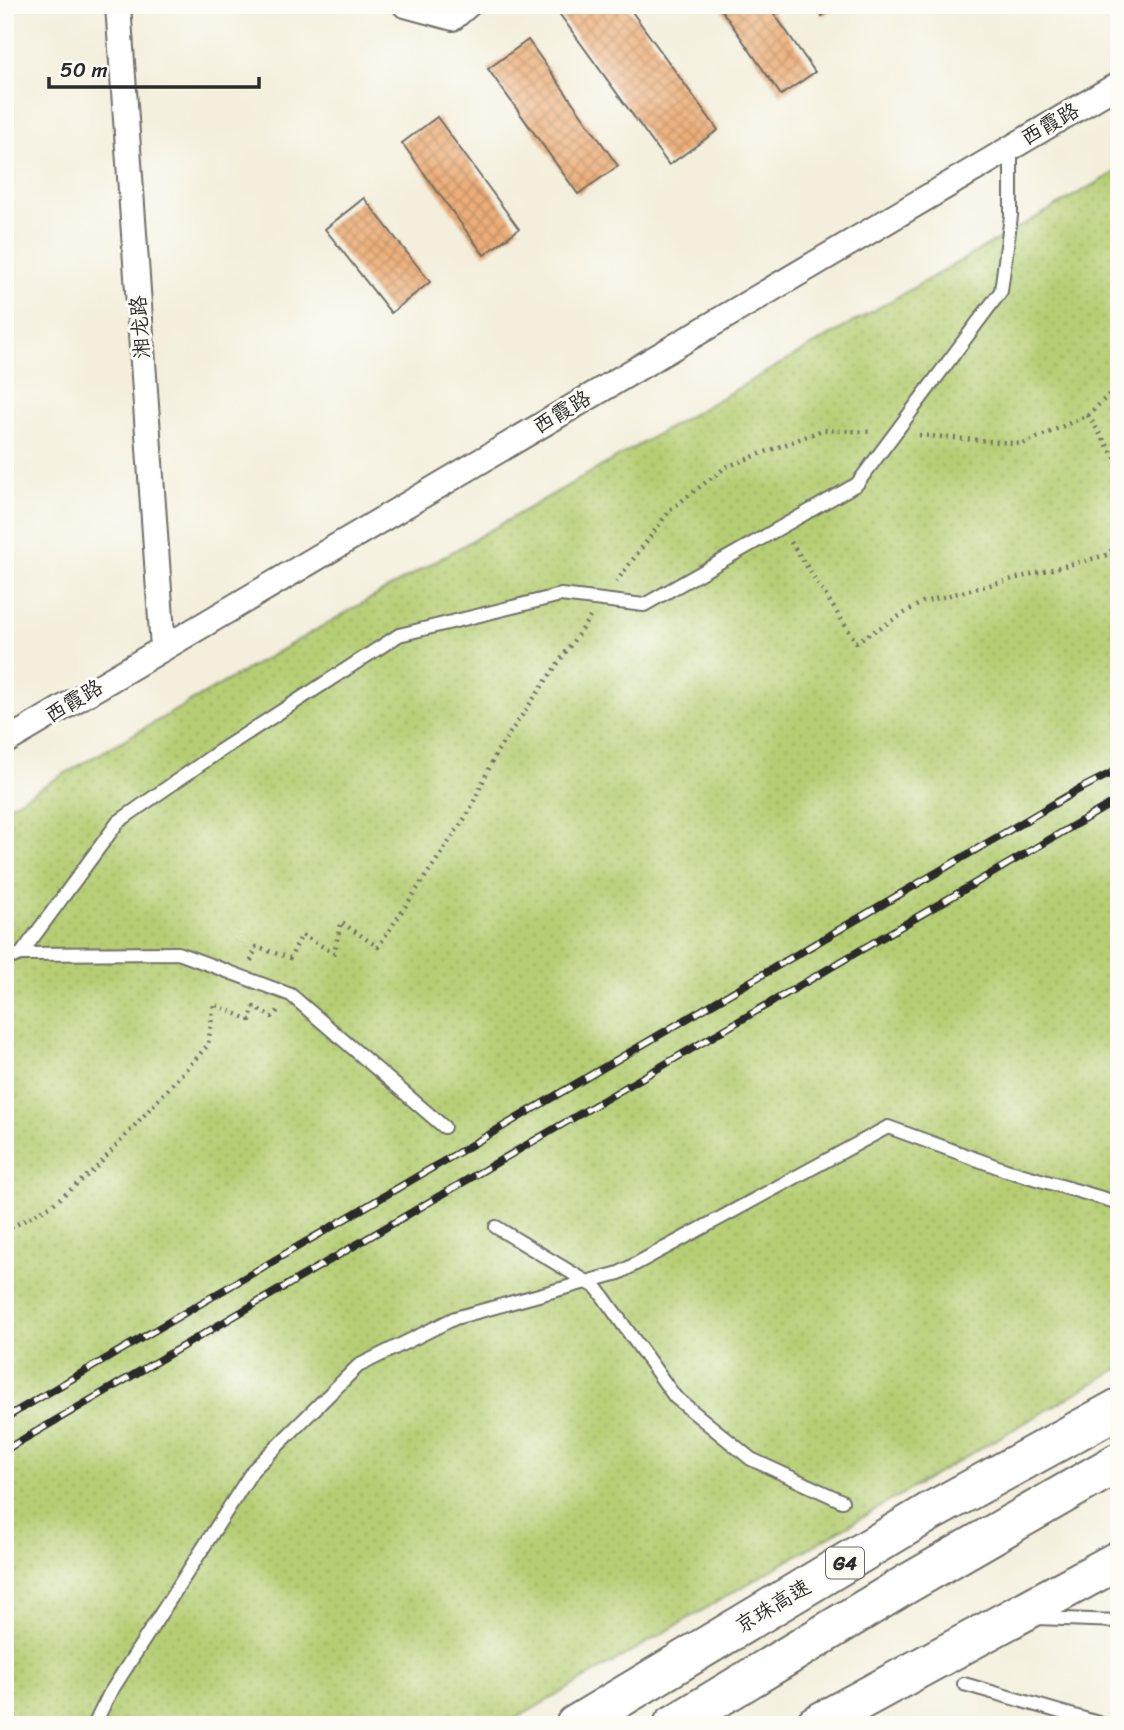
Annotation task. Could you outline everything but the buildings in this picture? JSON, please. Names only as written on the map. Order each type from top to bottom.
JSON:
[{"type":"highway","points":[[928,1513],[1119,1394]]},
{"type":"highway","name":"京珠高速","points":[[575,1725],[928,1513],[1119,1408]]},
{"type":"highway","name":"G4","points":[[673,1725],[905,1585],[1119,1462]]},
{"type":"highway","points":[[815,1725],[1119,1560]]},
{"type":"street","name":"湘龙路","points":[[118,5],[163,648]]},
{"type":"street","points":[[405,5],[453,18],[468,5]]},
{"type":"street","name":"西霞路","points":[[5,742],[1119,84]]},
{"type":"lane","points":[[20,954],[118,822],[218,752],[400,635],[561,595],[644,604],[857,484],[1001,292],[1011,216],[1011,146]]},
{"type":"lane","points":[[5,960],[20,954],[178,953],[291,995],[444,1127]]},
{"type":"lane","points":[[94,1725],[110,1693],[253,1470],[358,1366],[455,1318],[619,1273],[888,1127],[1006,1170],[1119,1203]]},
{"type":"lane","points":[[496,1227],[597,1288],[675,1396],[751,1459],[842,1501]]},
{"type":"lane","points":[[1012,1617],[1119,1621]]},
{"type":"lane","points":[[964,1684],[1105,1725]]},
{"type":"path","points":[[244,978],[256,947],[290,958],[302,935],[334,953],[341,922],[378,947],[469,812],[496,753],[602,600],[671,509],[726,467],[822,430],[1023,444],[1088,415],[1119,385]]},
{"type":"path","points":[[1088,415],[1119,464]]},
{"type":"path","points":[[781,527],[856,642],[923,602],[1107,555],[1119,543]]},
{"type":"path","points":[[5,1231],[52,1205],[96,1168],[208,1045],[214,1004],[250,1020],[254,1007],[272,1017],[291,995]]},
{"type":"green space","points":[[1119,170],[1119,1368],[505,1725],[5,1725],[5,808]]},
{"type":"railway","points":[[5,1418],[1076,791],[1119,769]]},
{"type":"railway","points":[[5,1450],[1119,799]]}]
